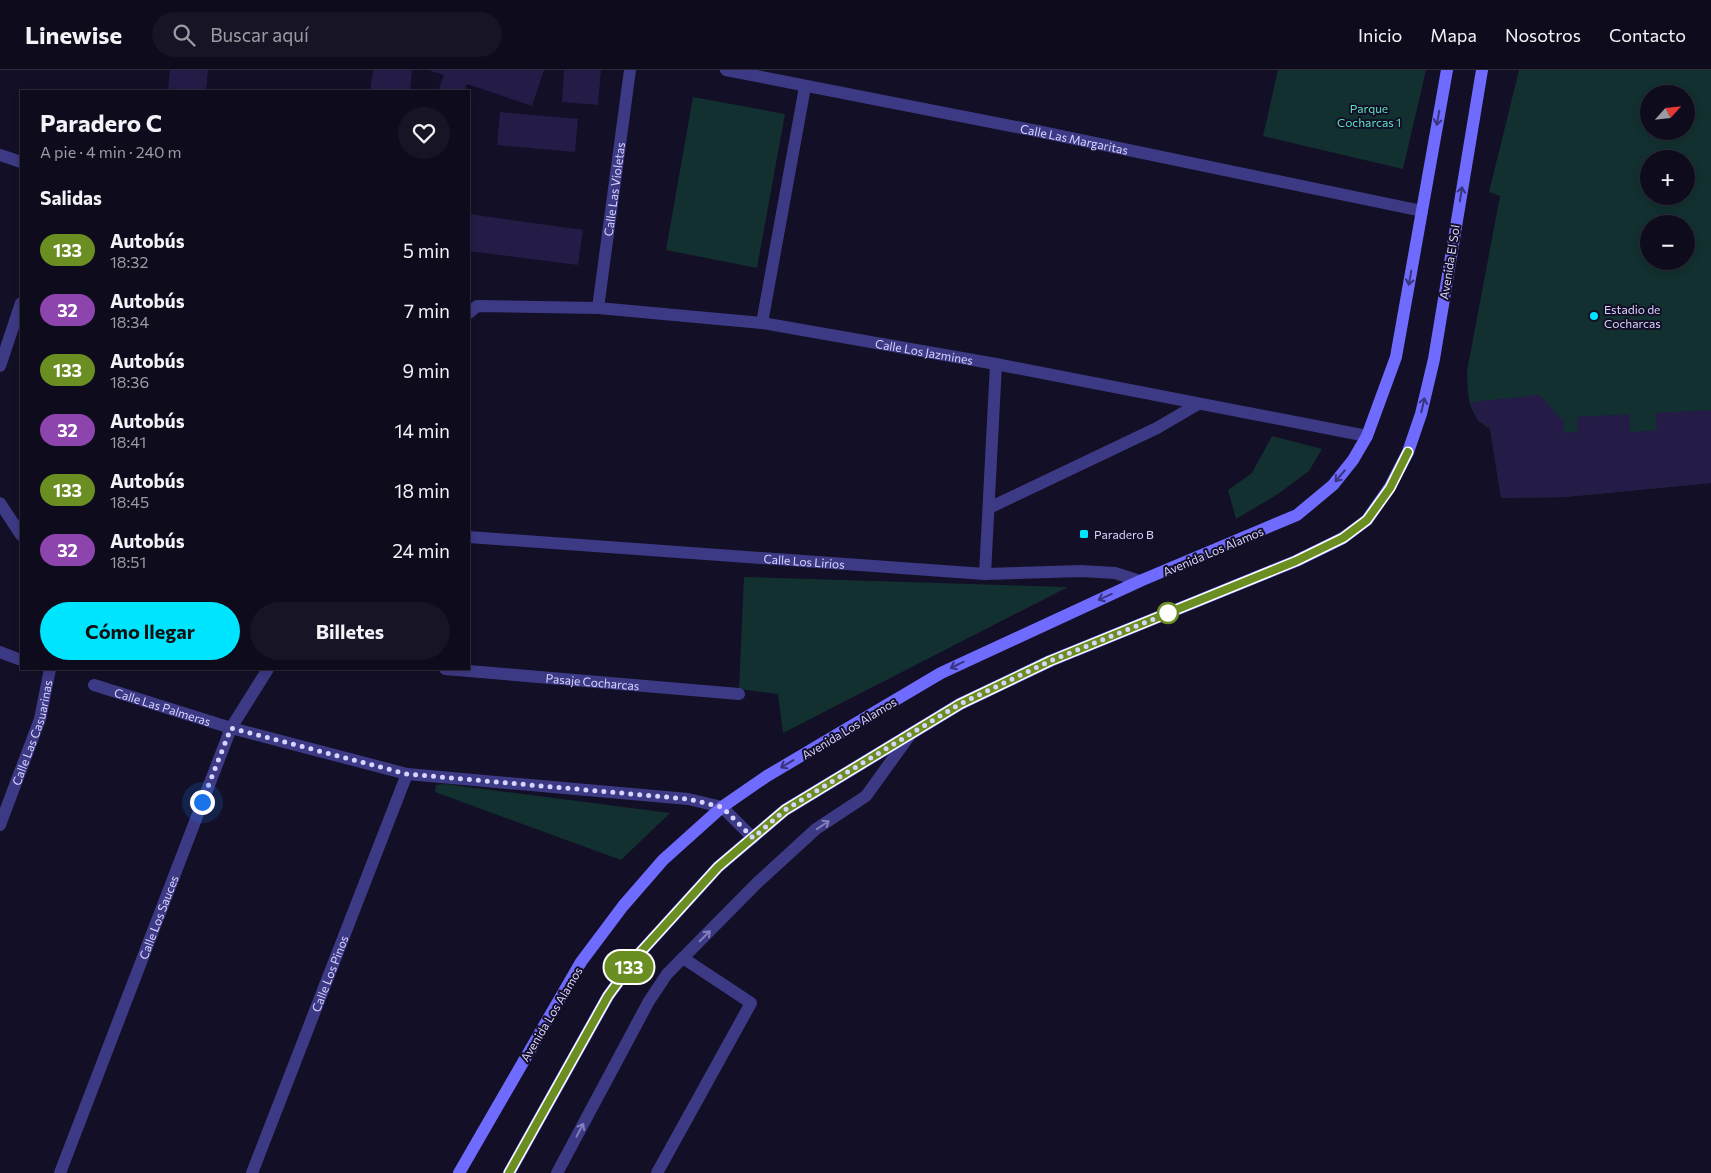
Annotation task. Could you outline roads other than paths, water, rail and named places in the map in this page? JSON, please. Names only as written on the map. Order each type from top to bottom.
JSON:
[{"type":"main road","points":[[1367,436],[1396,357],[1447,70]]},
{"type":"main road","name":"Avenida El Sol","points":[[910,735],[960,704],[1050,661],[1296,561],[1343,538],[1367,520],[1390,488],[1408,452],[1421,414],[1434,359],[1482,70]]},
{"type":"main road","name":"Avenida Los Alamos","points":[[459,1173],[581,962],[623,906],[663,860],[722,807],[767,776],[941,673],[1140,581],[1297,515],[1332,485],[1354,460],[1367,436]]},
{"type":"main road","points":[[509,1173],[608,996],[638,955],[718,867],[785,810],[910,735]]},
{"type":"street","name":"Calle Las Violetas","points":[[598,308],[630,70]]},
{"type":"street","name":"Calle Las Margaritas","points":[[726,70],[1037,131],[1422,211]]},
{"type":"street","points":[[762,322],[805,87]]},
{"type":"street","points":[[0,155],[20,162]]},
{"type":"street","points":[[0,366],[20,306]]},
{"type":"street","name":"Calle Los Jazmines","points":[[473,309],[598,308],[762,322],[996,364],[1367,436]]},
{"type":"street","points":[[985,574],[996,364]]},
{"type":"street","points":[[989,508],[1156,428],[1198,404]]},
{"type":"street","points":[[0,503],[20,533]]},
{"type":"street","name":"Calle Los Lirios","points":[[470,537],[985,574],[1081,571],[1115,573],[1140,581]]},
{"type":"street","points":[[0,652],[20,660]]},
{"type":"street","name":"Calle Las Casuarinas","points":[[0,825],[40,719],[48,670]]},
{"type":"street","name":"Calle Los Sauces","points":[[60,1173],[231,728],[267,670]]},
{"type":"street","name":"Pasaje Cocharcas","points":[[457,670],[738,694]]},
{"type":"street","name":"Calle Las Palmeras","points":[[94,685],[231,728],[407,774],[688,799],[722,807]]},
{"type":"street","points":[[557,1173],[649,1001],[667,974],[816,829],[866,796],[910,735]]},
{"type":"street","name":"Calle Los Pinos","points":[[252,1173],[407,774]]},
{"type":"street","points":[[722,807],[753,838]]},
{"type":"street","points":[[657,1173],[751,1003],[683,958]]},
{"type":"place","name":"Estadio de Cocharcas","points":[[1594,316]]},
{"type":"place","name":"Paradero B","points":[[1084,534]]},
{"type":"park label","name":"Parque Cocharcas 1","points":[[1369,115]]}]
